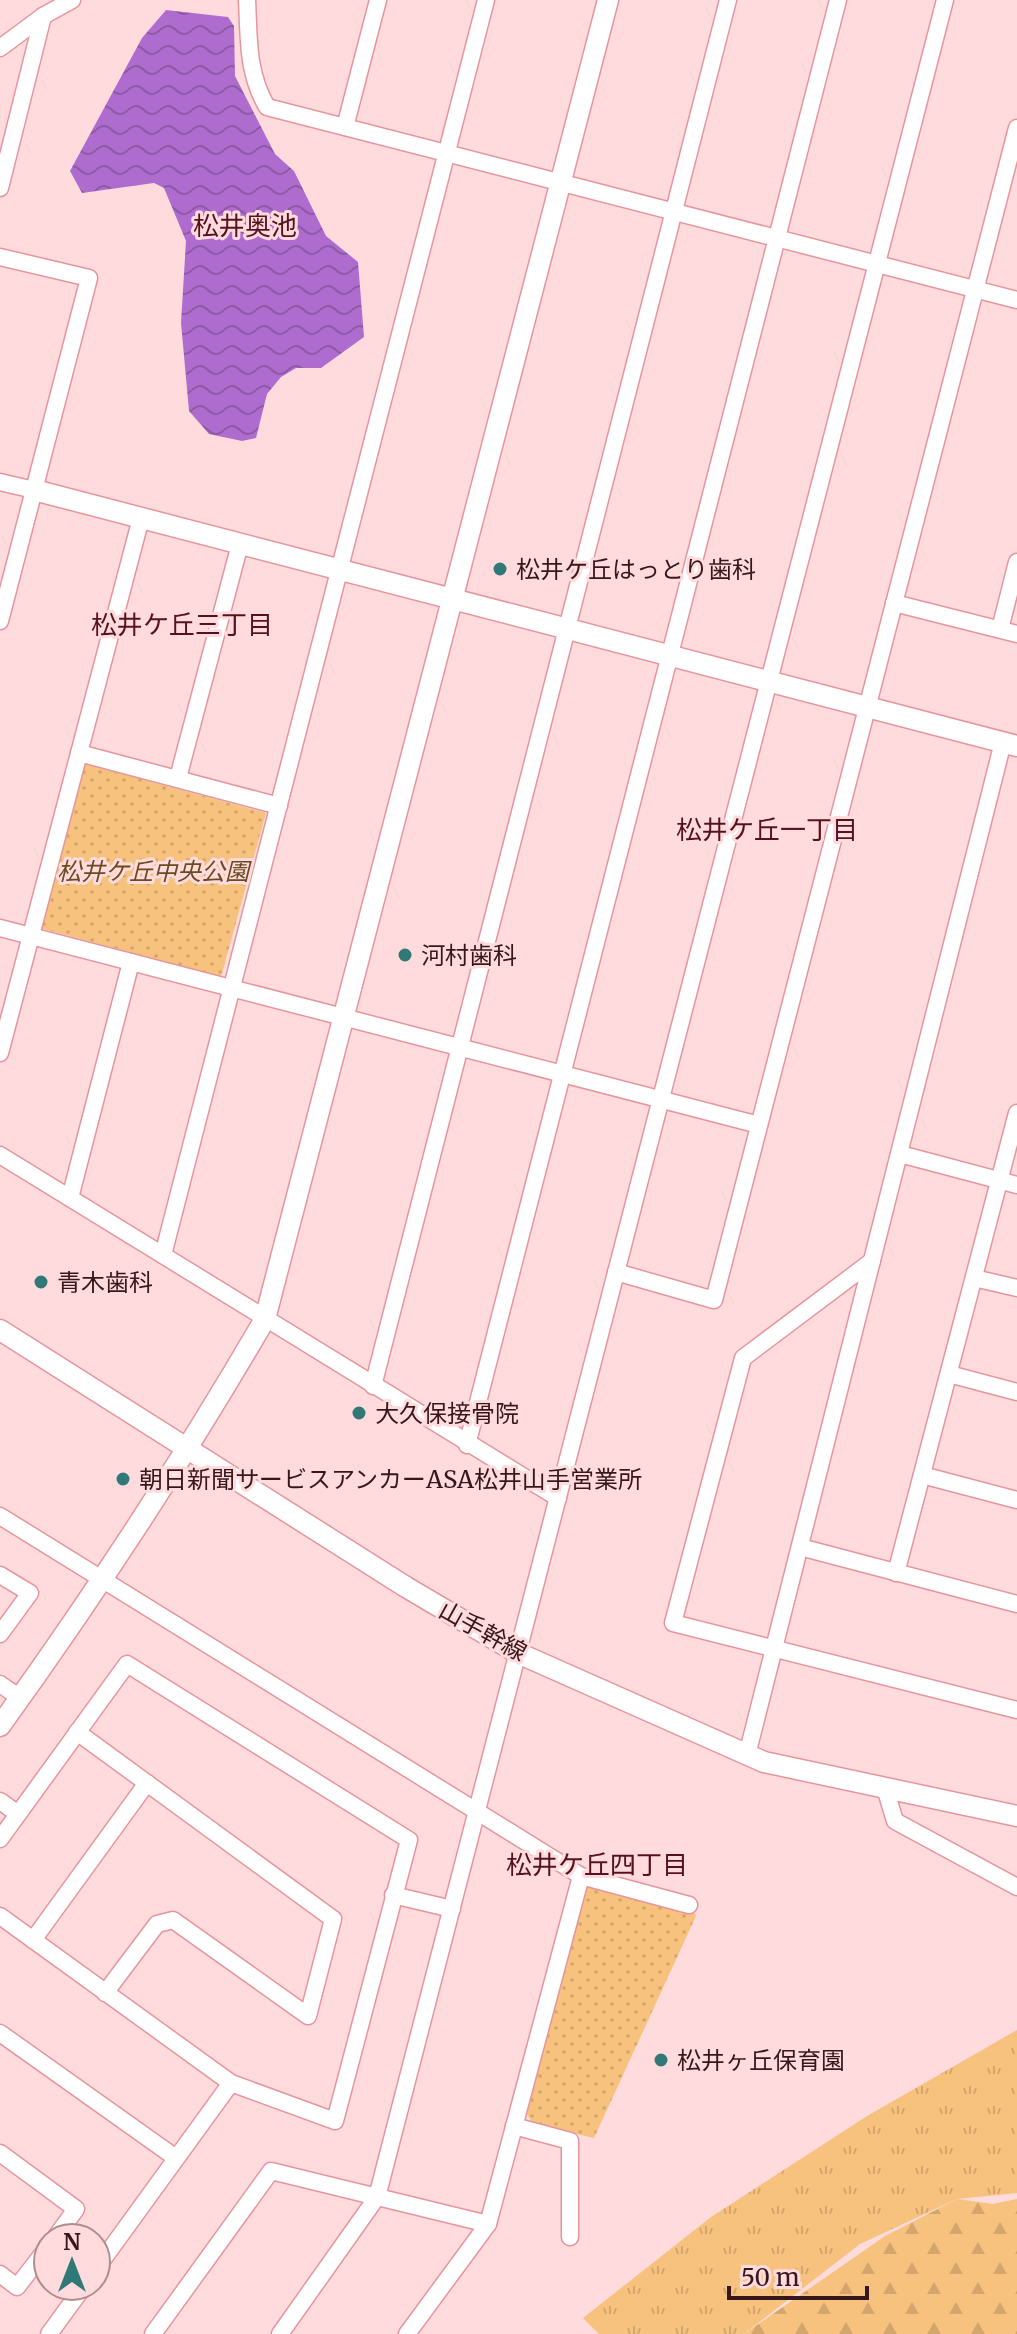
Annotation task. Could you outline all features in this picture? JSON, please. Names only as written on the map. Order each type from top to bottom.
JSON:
[{"type":"street","points":[[0,48],[43,16],[72,0]]},
{"type":"street","points":[[247,0],[250,64],[257,90],[267,107],[1017,300]]},
{"type":"street","points":[[345,127],[378,0]]},
{"type":"street","points":[[163,1255],[486,0]]},
{"type":"street","points":[[0,1726],[105,1580],[189,1450],[265,1319],[608,0]]},
{"type":"street","points":[[373,1386],[728,0]]},
{"type":"street","points":[[467,1445],[838,0]]},
{"type":"street","points":[[280,2334],[377,2197],[945,0]]},
{"type":"street","points":[[0,188],[43,16]]},
{"type":"street","points":[[616,1272],[714,1300],[1017,128]]},
{"type":"street","points":[[0,257],[89,278],[0,621]]},
{"type":"street","points":[[0,482],[1010,744],[872,1261],[747,1755]]},
{"type":"street","points":[[0,1053],[141,518]]},
{"type":"street","points":[[178,778],[240,544]]},
{"type":"street","points":[[1000,629],[1017,562]]},
{"type":"street","points":[[894,603],[1017,634]]},
{"type":"street","points":[[79,753],[279,806]]},
{"type":"street","points":[[0,928],[759,1125]]},
{"type":"street","points":[[70,1198],[131,962]]},
{"type":"street","points":[[896,1573],[1017,1113]]},
{"type":"street","points":[[900,1154],[1017,1185]]},
{"type":"street","points":[[0,1155],[467,1445],[558,1498]]},
{"type":"street","points":[[872,1261],[743,1358],[673,1623],[1017,1710]]},
{"type":"street","points":[[974,1278],[1017,1288]]},
{"type":"street","name":"山手幹線","points":[[0,1330],[406,1587],[518,1653],[747,1755],[1017,1816]]},
{"type":"street","points":[[949,1374],[1017,1392]]},
{"type":"street","points":[[922,1475],[1017,1500]]},
{"type":"street","points":[[0,1516],[581,1876],[689,1905]]},
{"type":"street","points":[[800,1547],[1017,1604]]},
{"type":"street","points":[[0,1575],[30,1593],[0,1634]]},
{"type":"street","points":[[0,1839],[127,1664],[409,1840],[335,2121],[231,2083],[0,1916]]},
{"type":"street","points":[[0,1684],[20,1698]]},
{"type":"street","points":[[77,1732],[333,1919],[308,2016],[173,1920],[157,1924],[105,1993]]},
{"type":"street","points":[[33,1940],[147,1783]]},
{"type":"street","points":[[885,1788],[895,1821],[1017,1887]]},
{"type":"street","points":[[0,1801],[18,1814]]},
{"type":"street","points":[[407,2334],[488,2224],[581,1876]]},
{"type":"street","points":[[393,1895],[452,1909]]},
{"type":"street","points":[[0,2033],[176,2158]]},
{"type":"street","points":[[112,2247],[231,2083]]},
{"type":"street","points":[[514,2126],[570,2141],[570,2237]]},
{"type":"street","points":[[0,2153],[76,2209],[67,2222]]},
{"type":"street","points":[[153,2334],[271,2171],[488,2224]]},
{"type":"street","points":[[0,2274],[17,2287],[32,2268]]},
{"type":"street","points":[[49,2334],[72,2302]]},
{"type":"green space","name":"松井ケ丘中央公園","points":[[85,764],[266,813],[221,977],[40,928]]},
{"type":"green space","points":[[591,1886],[694,1912],[696,1916],[594,2138],[533,2124],[527,2114],[583,1888]]},
{"type":"green space","points":[[1017,2030],[1017,2193],[957,2199],[860,2244],[744,2334],[599,2334],[583,2318],[711,2217],[867,2116]]},
{"type":"green space","points":[[957,2199],[993,2204],[1017,2199],[1017,2334],[744,2334],[885,2236]]},
{"type":"water","points":[[166,10],[228,17],[234,26],[235,76],[275,154],[294,171],[326,236],[358,262],[364,337],[321,368],[296,368],[281,377],[267,394],[256,438],[242,441],[209,434],[189,411],[181,323],[186,241],[164,188],[154,183],[82,193],[70,171],[142,38]]},
{"type":"place","name":"松井ケ丘はっとり歯科","points":[[500,569]]},
{"type":"place","name":"河村歯科","points":[[405,955]]},
{"type":"place","name":"青木歯科","points":[[41,1282]]},
{"type":"place","name":"大久保接骨院","points":[[359,1413]]},
{"type":"place","name":"朝日新聞サービスアンカーASA松井山手営業所","points":[[123,1479]]},
{"type":"place","name":"松井ヶ丘保育園","points":[[661,2060]]},
{"type":"district","name":"松井奥池","points":[[245,225]]},
{"type":"district","name":"松井ケ丘三丁目","points":[[182,624]]},
{"type":"district","name":"松井ケ丘一丁目","points":[[767,829]]},
{"type":"district","name":"松井ケ丘四丁目","points":[[597,1864]]}]
